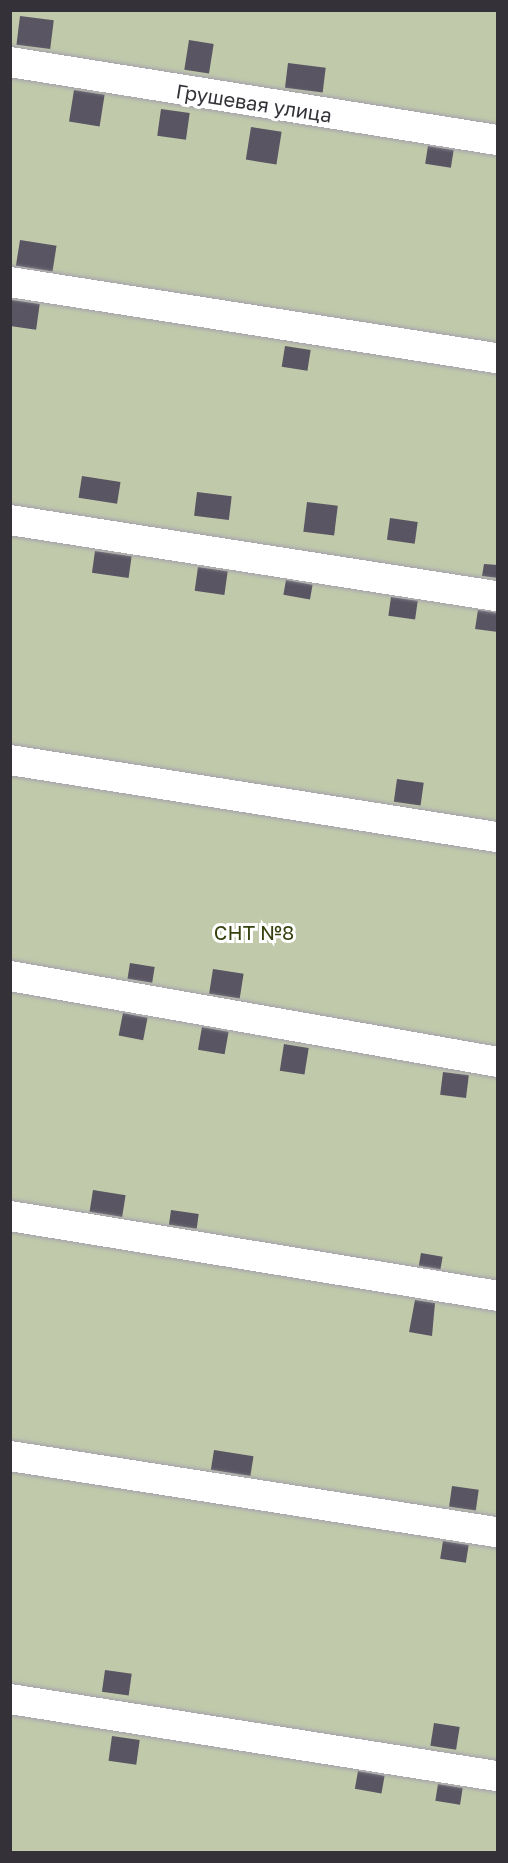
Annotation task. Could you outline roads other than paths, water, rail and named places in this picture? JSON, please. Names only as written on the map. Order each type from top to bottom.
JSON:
[{"type":"street","name":"Грушевая улица","points":[[10,62],[498,140]]},
{"type":"street","points":[[10,282],[498,358]]},
{"type":"street","points":[[10,520],[498,596]]},
{"type":"street","points":[[10,760],[498,837]]},
{"type":"street","points":[[10,976],[498,1062]]},
{"type":"street","points":[[10,1216],[498,1296]]},
{"type":"street","points":[[10,1456],[498,1532]]},
{"type":"street","points":[[10,1699],[498,1776]]},
{"type":"park label","name":"СНТ №8","points":[[254,932]]}]
